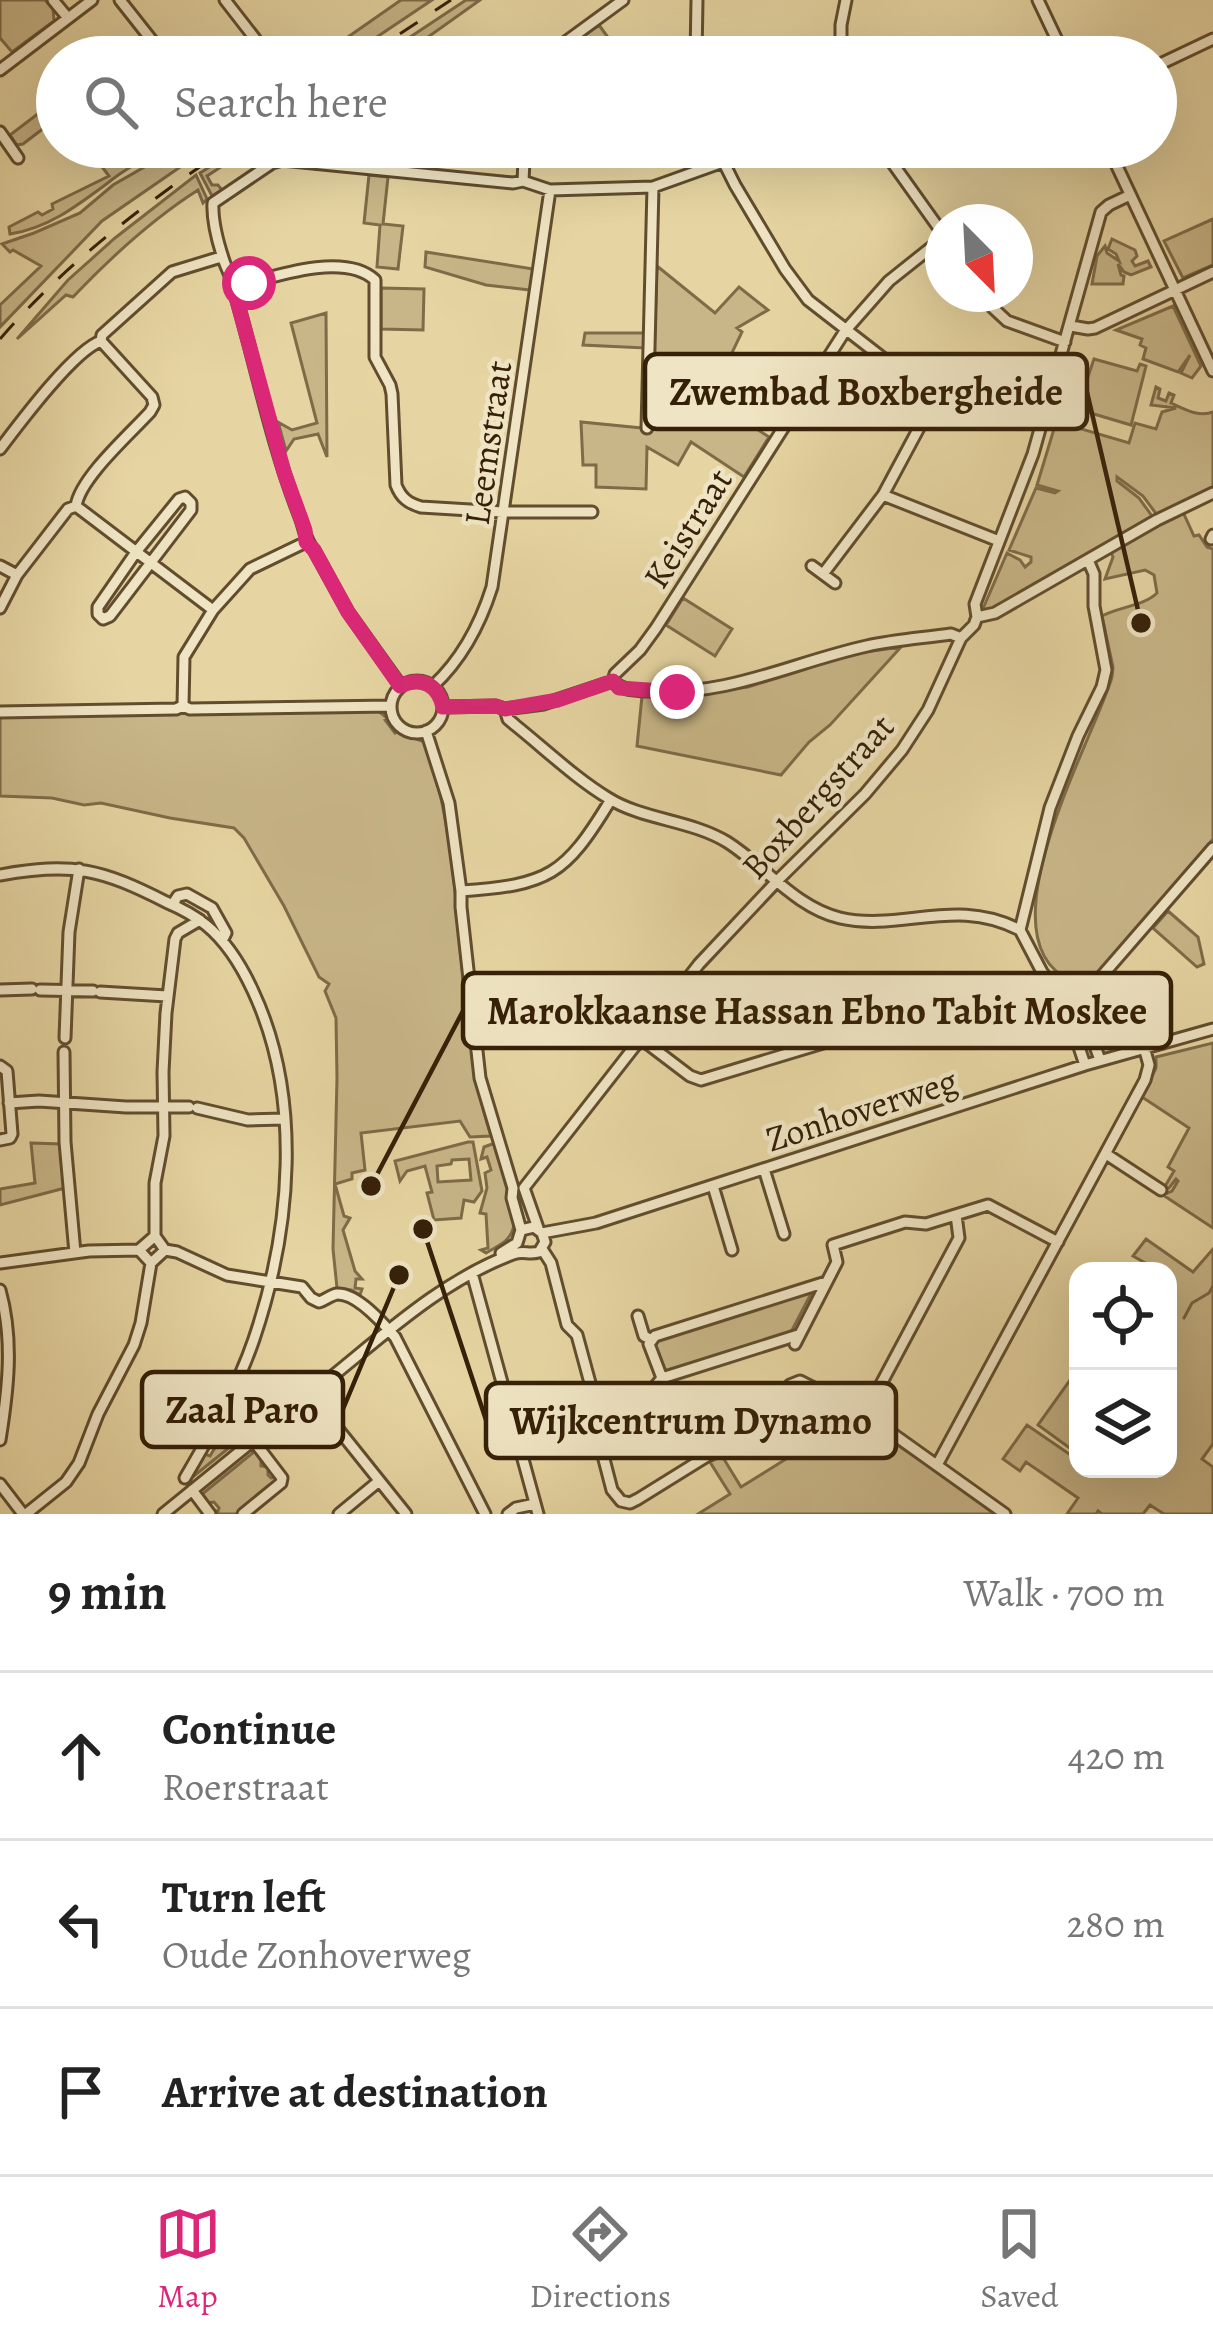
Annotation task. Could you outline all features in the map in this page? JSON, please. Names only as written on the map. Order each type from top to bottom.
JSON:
[{"type":"street","points":[[53,0],[68,18]]},
{"type":"street","points":[[44,36],[92,0]]},
{"type":"street","points":[[120,0],[148,36]]},
{"type":"street","points":[[225,0],[252,36]]},
{"type":"street","points":[[574,36],[623,0]]},
{"type":"street","points":[[696,36],[697,0]]},
{"type":"street","points":[[841,36],[846,0]]},
{"type":"street","points":[[1038,0],[1055,36]]},
{"type":"street","points":[[1177,56],[1213,39]]},
{"type":"street","points":[[0,70],[36,42]]},
{"type":"street","points":[[0,132],[18,158]]},
{"type":"street","points":[[265,168],[213,203],[221,257],[236,287],[306,542],[400,686]]},
{"type":"street","points":[[362,168],[523,181],[550,190],[653,187],[706,168]]},
{"type":"street","points":[[523,181],[524,168]]},
{"type":"street","points":[[727,168],[808,300],[915,383],[929,401],[883,495],[823,574]]},
{"type":"street","points":[[896,168],[925,210]]},
{"type":"street","points":[[1118,168],[1213,371]]},
{"type":"street","points":[[647,428],[653,187]]},
{"type":"street","name":"Leemstraat","points":[[433,686],[459,656],[484,611],[498,561],[550,190]]},
{"type":"street","name":"Boxbergstraat","points":[[519,1188],[698,964],[902,750],[941,685],[961,638],[974,625],[975,604],[1033,454],[1101,212],[1130,195]]},
{"type":"street","name":"Keistraat","points":[[613,681],[656,628],[845,331],[889,281],[925,251]]},
{"type":"street","points":[[100,341],[172,272],[221,257]]},
{"type":"street","points":[[236,287],[312,266],[370,275],[376,287],[375,357],[391,386],[396,485],[411,504],[503,512],[592,512]]},
{"type":"street","points":[[1071,326],[1095,328],[1213,272]]},
{"type":"street","points":[[997,312],[1007,321],[1065,342]]},
{"type":"street","points":[[0,449],[62,375],[100,341]]},
{"type":"street","points":[[76,506],[84,487],[154,405],[152,397],[100,341]]},
{"type":"street","points":[[976,616],[995,614],[1171,512],[1213,493]]},
{"type":"street","points":[[883,495],[999,541]]},
{"type":"street","points":[[185,497],[191,510],[149,561],[110,616],[103,619],[98,607],[136,552],[185,497]]},
{"type":"street","points":[[76,506],[213,610]]},
{"type":"street","points":[[0,608],[17,575],[68,509],[76,506]]},
{"type":"street","points":[[183,706],[184,657],[213,610],[250,569],[306,542]]},
{"type":"street","points":[[1085,1065],[1071,1023],[1061,1018],[1061,1006],[1020,930],[1050,808],[1106,670],[1094,606],[1094,574],[1088,560]]},
{"type":"street","points":[[0,566],[17,575]]},
{"type":"street","points":[[812,566],[835,583]]},
{"type":"street","points":[[443,707],[505,709],[558,700],[613,681],[619,688],[632,690],[697,692],[742,684],[871,645],[951,634],[961,638]]},
{"type":"street","points":[[416,681],[433,686],[443,707],[435,724],[426,731],[403,729],[391,706],[400,686],[416,681]]},
{"type":"street","points":[[0,712],[391,706]]},
{"type":"street","points":[[505,709],[514,725],[610,801],[711,834],[819,910],[855,921],[950,913],[982,917],[1020,930]]},
{"type":"street","points":[[426,731],[446,787],[480,1078],[552,1271],[567,1325],[577,1335],[612,1490],[621,1501],[630,1503],[770,1417],[794,1382],[809,1384],[865,1414],[1005,1514]]},
{"type":"street","points":[[461,890],[528,883],[553,871],[585,842],[610,801]]},
{"type":"street","points":[[1081,1000],[1213,848]]},
{"type":"street","points":[[0,875],[79,869],[124,880],[172,904],[200,920],[222,941],[248,980],[265,1019],[284,1119],[284,1193],[270,1282],[239,1379],[185,1478]]},
{"type":"street","points":[[65,1038],[69,932],[79,869]]},
{"type":"street","points":[[172,904],[178,896],[188,894],[212,908],[226,933],[222,941]]},
{"type":"street","points":[[200,920],[176,936],[167,997],[164,1136],[154,1200],[155,1236],[165,1250],[227,1275],[302,1287],[319,1302],[334,1294],[343,1296],[375,1315],[389,1330],[485,1514]]},
{"type":"street","points":[[0,990],[65,989],[167,997]]},
{"type":"street","points":[[640,1038],[701,1080],[886,1024],[1061,1006],[1075,997],[1085,1006],[1084,1016],[1100,1060]]},
{"type":"street","points":[[1071,1023],[1084,1016]]},
{"type":"street","name":"Zonhoverweg","points":[[521,1230],[529,1226],[540,1241],[583,1231],[1100,1060],[1213,1029]]},
{"type":"street","points":[[937,1465],[1148,1073],[1144,1047]]},
{"type":"street","points":[[64,1052],[75,1253]]},
{"type":"street","points":[[0,1066],[7,1071],[11,1134],[0,1140]]},
{"type":"street","points":[[10,1103],[164,1106],[248,1120],[284,1119]]},
{"type":"street","points":[[1106,1154],[1161,1190]]},
{"type":"street","points":[[764,1169],[784,1234]]},
{"type":"street","points":[[712,1186],[732,1250]]},
{"type":"street","points":[[519,1188],[512,1198],[521,1230],[519,1247]]},
{"type":"street","points":[[596,1405],[653,1389],[662,1378],[797,1340],[838,1262],[833,1245],[905,1222],[926,1224],[988,1205],[1058,1242]]},
{"type":"street","points":[[865,1414],[959,1238],[956,1215]]},
{"type":"street","points":[[0,1263],[140,1250],[155,1236]]},
{"type":"street","points":[[163,1514],[389,1330],[478,1270],[540,1241]]},
{"type":"street","points":[[140,1250],[151,1263]]},
{"type":"street","points":[[0,1484],[24,1514],[66,1482],[134,1345],[151,1263],[165,1250]]},
{"type":"street","points":[[478,1270],[536,1509],[516,1508],[508,1514]]},
{"type":"street","points":[[638,1316],[644,1336],[650,1339],[826,1282]]},
{"type":"street","points":[[0,1290],[9,1363],[0,1440]]},
{"type":"street","points":[[650,1339],[662,1378]]},
{"type":"street","points":[[310,1394],[406,1514]]},
{"type":"street","points":[[266,1403],[283,1417]]},
{"type":"street","points":[[243,1514],[282,1478],[253,1440]]},
{"type":"street","points":[[339,1514],[380,1481]]},
{"type":"street","points":[[192,1490],[210,1514]]},
{"type":"shaded area","points":[[0,0],[45,0],[53,9],[54,21],[12,52],[0,38]]},
{"type":"shaded area","points":[[401,0],[432,0],[378,36],[349,36]]},
{"type":"shaded area","points":[[466,0],[480,0],[429,36],[412,36]]},
{"type":"shaded area","points":[[599,25],[607,36],[584,36]]},
{"type":"shaded area","points":[[36,115],[36,134],[23,144],[17,145],[10,135]]},
{"type":"shaded area","points":[[103,168],[129,168],[63,214],[10,234],[9,227],[38,212],[42,215],[53,209],[52,204],[109,176]]},
{"type":"shaded area","points":[[143,168],[179,168],[102,221],[0,327],[0,305],[41,266],[2,244],[80,213]]},
{"type":"shaded area","points":[[219,168],[207,176],[222,190],[212,196],[200,173]]},
{"type":"shaded area","points":[[196,175],[207,199],[203,203],[198,190],[164,214],[73,297],[66,295],[17,339],[68,280]]},
{"type":"shaded area","points":[[369,175],[388,177],[383,224],[403,226],[398,269],[377,267],[380,225],[364,223]]},
{"type":"shaded area","points":[[1213,219],[1213,265],[1183,278],[1164,241]]},
{"type":"shaded area","points":[[1112,239],[1135,250],[1135,266],[1148,261],[1151,267],[1131,275],[1118,264],[1123,284],[1092,284],[1097,256],[1105,246],[1119,261],[1108,249]]},
{"type":"shaded area","points":[[426,252],[533,269],[530,290],[486,285],[425,267]]},
{"type":"shaded area","points":[[657,266],[715,313],[739,287],[768,310],[737,328],[742,332],[728,361],[736,368],[726,383],[693,366],[693,355],[654,354]]},
{"type":"shaded area","points":[[381,288],[424,289],[423,330],[381,329]]},
{"type":"shaded area","points":[[1173,306],[1201,366],[1192,378],[1181,373],[1190,355],[1178,372],[1143,359],[1142,339],[1116,330]]},
{"type":"shaded area","points":[[326,313],[327,457],[318,434],[294,439],[286,451],[278,422],[292,430],[317,423],[291,323]]},
{"type":"shaded area","points":[[585,333],[645,333],[645,348],[583,345]]},
{"type":"shaded area","points":[[1094,359],[1137,371],[1140,364],[1146,366],[1131,425],[1077,409]]},
{"type":"shaded area","points":[[1074,363],[1062,417],[1071,426],[1129,443],[1135,423],[1156,429],[1162,412],[1176,408],[1151,405],[1156,387],[1158,398],[1166,401],[1169,393],[1174,395],[1171,403],[1185,410],[1213,412],[1213,487],[1157,515],[1143,496],[1117,477],[1152,516],[1026,591],[982,611],[1007,553],[1025,567],[1031,562],[1031,557],[1009,550],[1036,488],[1058,491],[1037,485]]},
{"type":"shaded area","points":[[715,402],[769,437],[744,477],[691,442],[678,465],[647,447],[646,489],[596,487],[596,465],[583,465],[581,422],[698,429]]},
{"type":"shaded area","points":[[1183,512],[1194,536],[1199,535],[1213,549],[1213,839],[1088,987],[1075,990],[1072,981],[1046,959],[1036,925],[1038,884],[1066,790],[1112,677],[1102,616],[1157,593],[1154,575],[1145,570],[1105,579],[1111,552]]},
{"type":"shaded area","points":[[683,598],[732,629],[715,656],[666,625]]},
{"type":"shaded area","points":[[901,647],[781,775],[637,746],[642,696],[748,687],[850,654]]},
{"type":"shaded area","points":[[376,709],[395,733],[425,742],[439,790],[449,839],[470,1039],[491,1136],[470,1137],[460,1121],[361,1133],[365,1170],[335,1184],[344,1216],[350,1218],[343,1230],[355,1271],[362,1279],[356,1279],[360,1295],[337,1288],[333,1249],[337,1078],[336,1018],[325,991],[329,984],[319,977],[244,838],[234,828],[101,803],[0,796],[0,715]]},
{"type":"shaded area","points":[[1168,911],[1198,937],[1204,964],[1197,967],[1153,928]]},
{"type":"shaded area","points":[[1213,1043],[1213,1228],[1163,1195],[1178,1181],[1164,1188],[1174,1171],[1168,1167],[1189,1128],[1142,1097],[1156,1068],[1156,1057]]},
{"type":"shaded area","points":[[473,1142],[482,1191],[474,1202],[464,1200],[461,1218],[434,1220],[425,1166],[407,1171],[400,1181],[395,1161]],"holes":[[[469,1159],[471,1180],[438,1182],[437,1166]]]},
{"type":"shaded area","points":[[31,1143],[62,1144],[65,1188],[0,1205],[0,1189],[35,1183]]},
{"type":"shaded area","points":[[495,1143],[514,1222],[506,1240],[486,1253],[481,1250],[488,1248],[486,1214],[480,1213],[487,1188],[485,1173],[491,1170],[487,1157],[481,1159],[484,1147]]},
{"type":"shaded area","points":[[1146,1239],[1193,1272],[1213,1249],[1213,1444],[1202,1459],[1213,1467],[1213,1514],[1164,1514],[1150,1505],[1143,1514],[1067,1514],[1078,1498],[1026,1462],[1020,1471],[1003,1459],[1027,1425],[1069,1454],[1069,1478],[1177,1478],[1177,1262],[1144,1262],[1133,1256]]},
{"type":"shaded area","points":[[814,1288],[790,1334],[663,1370],[654,1347],[661,1336]]},
{"type":"shaded area","points":[[1069,1382],[1069,1447],[1038,1425]]},
{"type":"shaded area","points":[[248,1386],[265,1403],[251,1423],[238,1427],[228,1442],[219,1442],[230,1447],[189,1480],[202,1453],[210,1456],[216,1446],[211,1442],[227,1422],[223,1419],[227,1412],[234,1414]]},
{"type":"shaded area","points":[[855,1416],[999,1514],[698,1514],[730,1494],[710,1462],[722,1456],[741,1487]]},
{"type":"shaded area","points":[[255,1451],[266,1462],[261,1466],[273,1471],[268,1475],[278,1480],[240,1514],[215,1514],[219,1508],[201,1495]]},
{"type":"waterway","points":[[1184,1318],[1192,1303],[1213,1286]]},
{"type":"railway","points":[[397,36],[451,0]]},
{"type":"railway","points":[[0,339],[108,236],[199,168]]},
{"type":"place","name":"Zwembad Boxbergheide","points":[[1141,623]]},
{"type":"place","name":"Marokkaanse Hassan Ebno Tabit Moskee","points":[[371,1186]]},
{"type":"place","name":"Wijkcentrum Dynamo","points":[[423,1229]]},
{"type":"place","name":"Zaal Paro","points":[[399,1275]]},
{"type":"route","points":[[249,283],[236,287],[236,297],[306,542],[400,686],[416,681],[433,686],[443,707],[505,709],[558,700],[613,681],[619,688],[677,692]]}]
